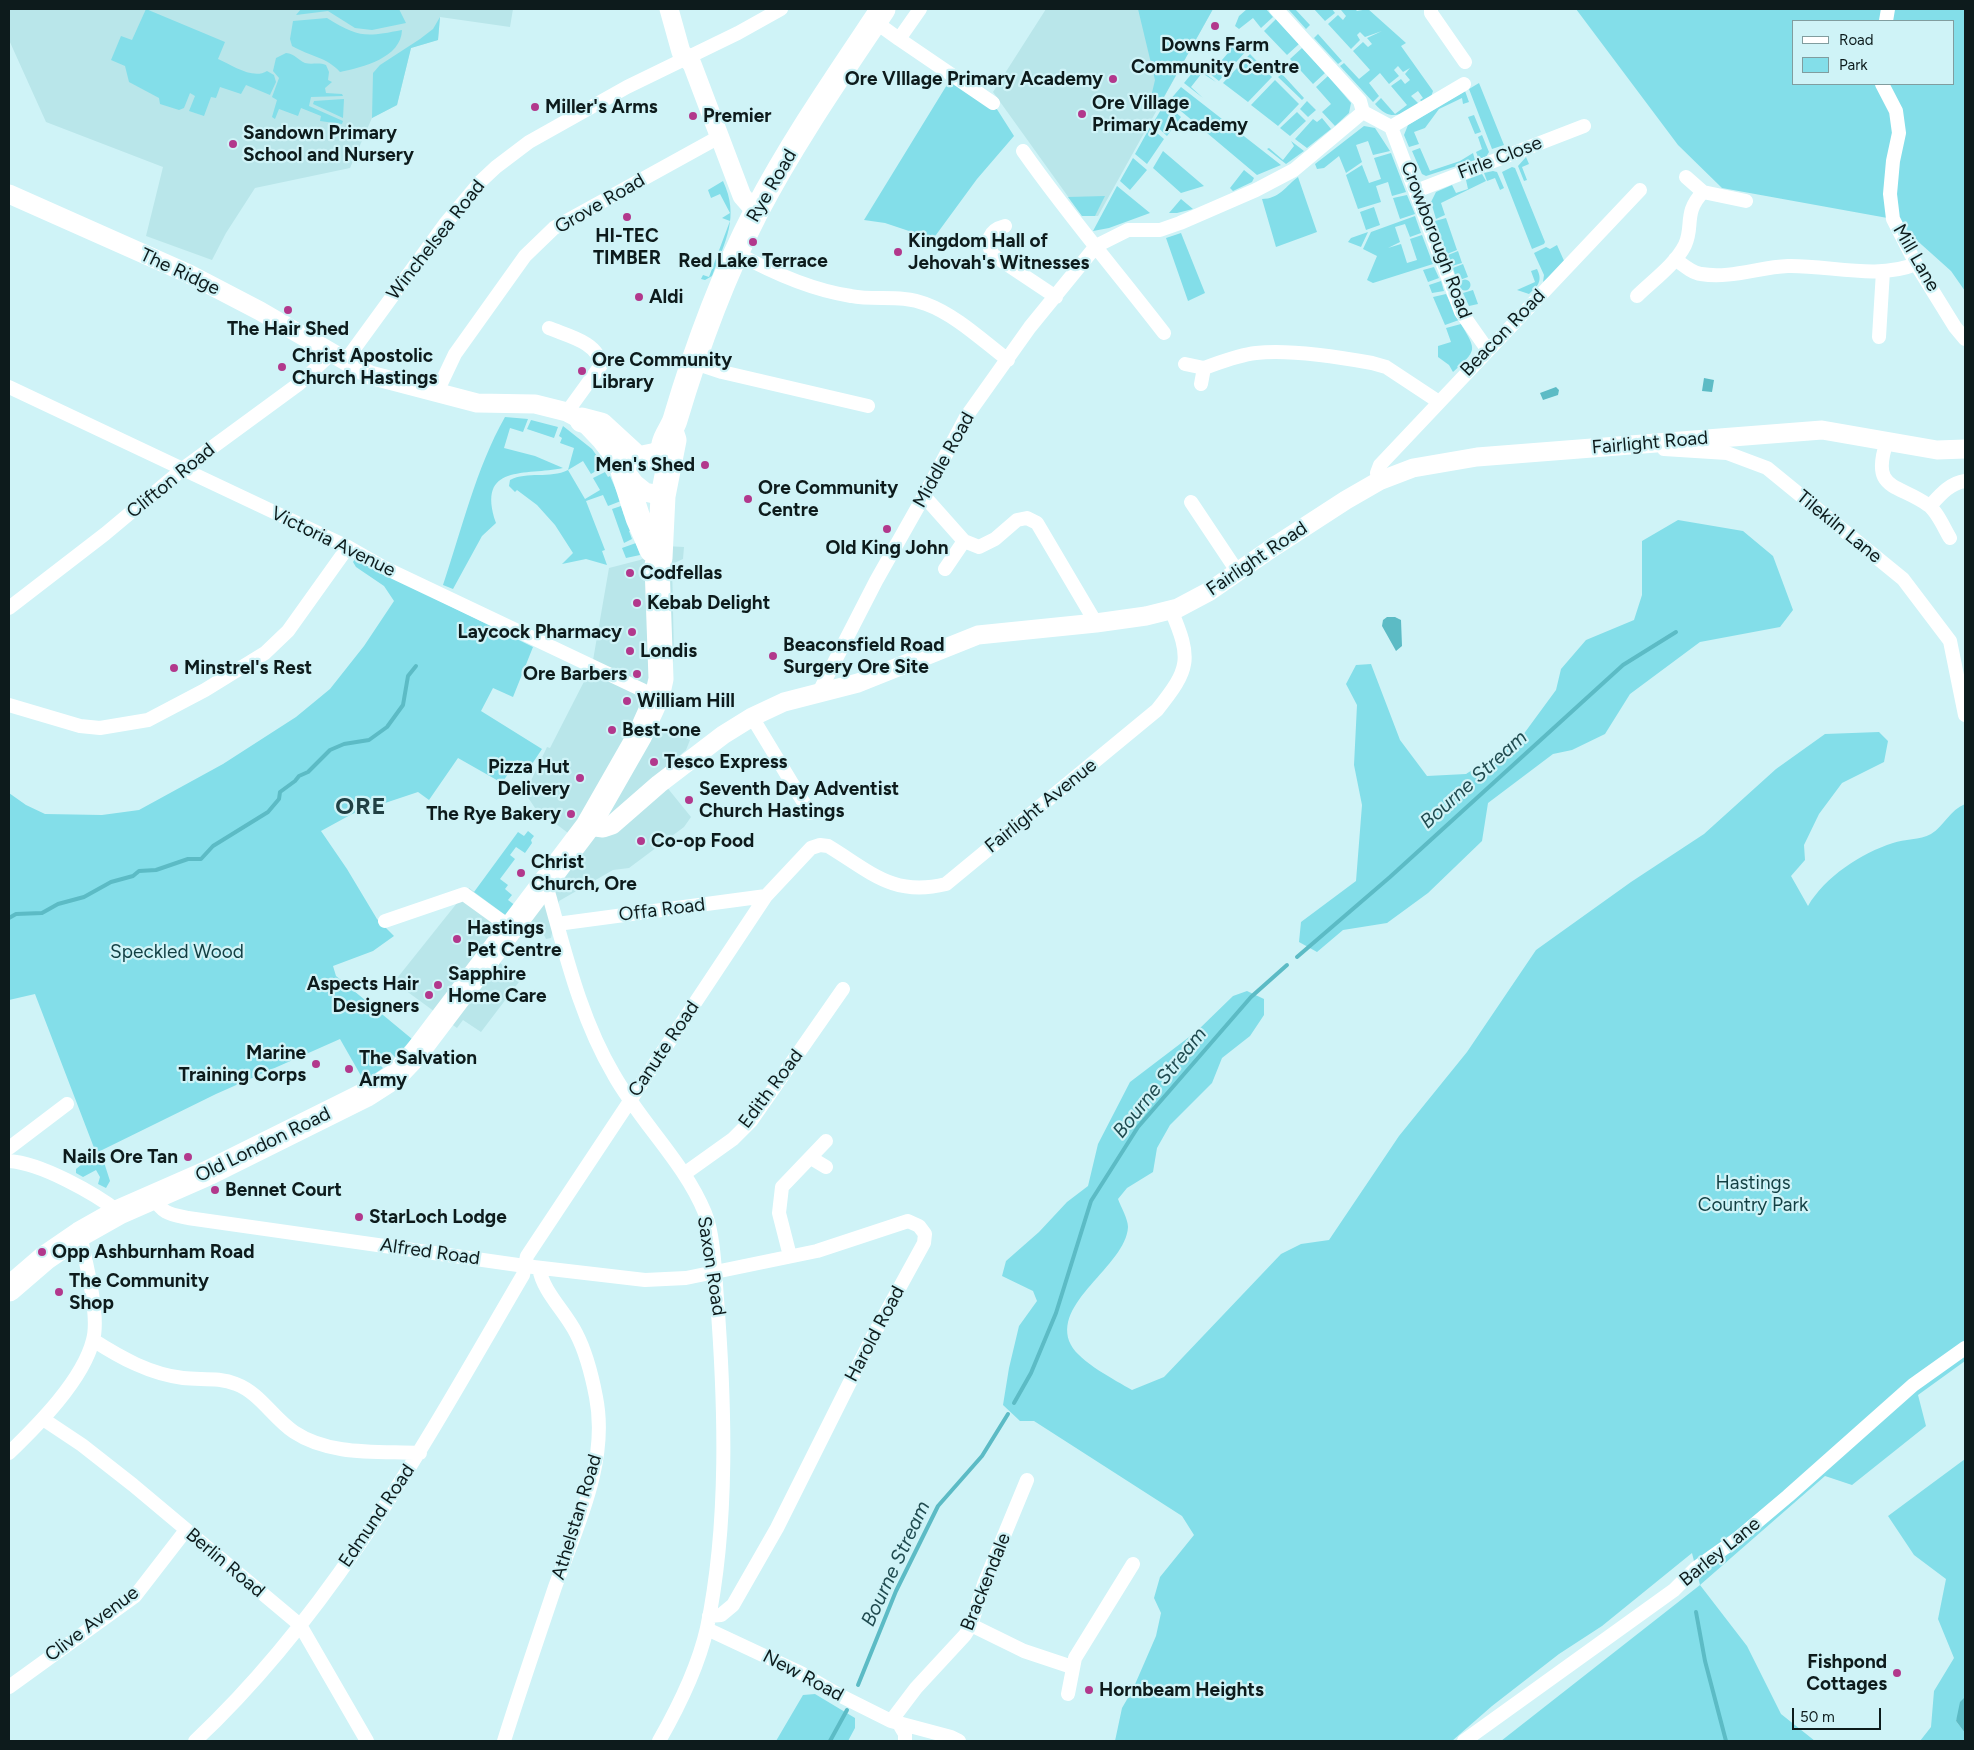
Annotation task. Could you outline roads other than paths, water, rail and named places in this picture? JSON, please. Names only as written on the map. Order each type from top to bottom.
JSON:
[{"type":"highway","name":"Rye Road","points":[[659,495],[667,440],[692,362],[736,253],[756,212],[878,15]]},
{"type":"highway","points":[[574,416],[600,426],[638,459],[656,455],[667,440]]},
{"type":"highway","points":[[620,465],[654,557]]},
{"type":"highway","name":"Old London Road","points":[[9,1289],[46,1258],[80,1234],[119,1212],[208,1173],[367,1094],[395,1076],[414,1056],[588,826],[640,734],[657,697],[662,666],[654,557],[659,495]]},
{"type":"street","points":[[669,9],[681,52],[692,64],[718,137],[742,196],[756,212]]},
{"type":"street","name":"Winchelsea Road","points":[[339,356],[445,224],[481,181],[496,167],[529,142],[626,86],[738,33],[781,9]]},
{"type":"street","points":[[899,39],[920,9]]},
{"type":"street","points":[[1276,9],[1360,102],[1363,112],[1391,127],[1464,84]]},
{"type":"street","points":[[1431,9],[1431,12],[1465,62]]},
{"type":"street","name":"Rye Road","points":[[878,15],[899,39],[993,103]]},
{"type":"street","name":"Mill Lane","points":[[1883,85],[1896,110],[1899,132],[1890,194],[1893,218],[1916,264],[1955,327],[1965,339]]},
{"type":"street","points":[[1096,246],[1128,230],[1160,230],[1180,224],[1256,190],[1294,170],[1363,112]]},
{"type":"street","name":"Firle Close","points":[[1416,191],[1584,126]]},
{"type":"street","name":"Crowborough Road","points":[[1391,127],[1461,312],[1487,349]]},
{"type":"street","name":"Grove Road","points":[[436,394],[456,354],[525,256],[554,228],[718,137]]},
{"type":"street","points":[[1023,151],[1060,204],[1096,246],[1164,333]]},
{"type":"street","points":[[1686,177],[1703,192],[1746,201]]},
{"type":"street","name":"Beacon Road","points":[[1379,481],[1377,473],[1380,465],[1487,349],[1594,241],[1640,190]]},
{"type":"street","points":[[1637,296],[1675,260],[1686,244],[1693,202],[1703,192]]},
{"type":"street","name":"The Ridge","points":[[9,194],[189,274],[260,311],[339,356]]},
{"type":"street","points":[[1005,226],[997,228],[990,235],[989,245],[994,255],[1056,297]]},
{"type":"street","name":"Middle Road","points":[[819,692],[876,580],[966,417],[1030,327],[1096,246]]},
{"type":"street","points":[[736,253],[813,286],[851,296],[907,298],[927,304],[947,314],[1008,360]]},
{"type":"street","points":[[1675,260],[1698,274],[1725,276],[1788,266],[1884,271],[1901,270],[1916,264]]},
{"type":"street","points":[[1879,337],[1884,271]]},
{"type":"street","points":[[549,328],[580,341],[594,349],[600,356],[601,365],[574,416]]},
{"type":"street","points":[[1184,364],[1204,368],[1235,357],[1256,353],[1349,359],[1386,367],[1439,402]]},
{"type":"street","points":[[339,356],[370,375],[436,394],[477,403],[535,404],[574,416],[620,465],[635,484],[645,492],[659,495]]},
{"type":"street","name":"Clifton Road","points":[[9,608],[105,534],[184,468],[339,356]]},
{"type":"street","points":[[692,362],[722,372],[868,406]]},
{"type":"street","points":[[1201,384],[1204,368]]},
{"type":"street","name":"Victoria Avenue","points":[[9,387],[184,468],[348,547],[383,567],[657,697]]},
{"type":"street","name":"Fairlight Road","points":[[588,826],[604,828],[619,820],[659,784],[724,735],[752,717],[784,702],[858,683],[978,635],[1096,623],[1171,610],[1210,591],[1338,505],[1379,481],[1413,468],[1468,458],[1822,430],[1937,450],[1965,449]]},
{"type":"street","points":[[1887,441],[1880,461],[1881,473],[1894,488],[1930,506],[1950,538]]},
{"type":"street","name":"Tilekiln Lane","points":[[1629,445],[1654,449],[1727,453],[1767,468],[1903,579],[1950,640],[1965,715]]},
{"type":"street","points":[[1930,506],[1943,492],[1958,482],[1965,481]]},
{"type":"street","points":[[924,496],[964,541],[979,547],[995,539],[1017,520],[1027,518],[1037,523],[1096,623]]},
{"type":"street","points":[[1191,502],[1237,572]]},
{"type":"street","points":[[945,568],[964,541]]},
{"type":"street","points":[[9,705],[80,726],[100,728],[148,720],[205,690],[265,653],[288,631],[348,547]]},
{"type":"street","name":"Fairlight Avenue","points":[[820,845],[828,846],[882,879],[904,888],[925,889],[946,884],[1095,762],[1162,703],[1179,683],[1185,667],[1185,650],[1171,610]]},
{"type":"street","points":[[752,717],[810,813]]},
{"type":"street","name":"Canute Road","points":[[532,1267],[527,1256],[766,896],[811,848],[820,845]]},
{"type":"street","name":"Saxon Road","points":[[545,881],[581,1004],[593,1034],[630,1101],[684,1174],[705,1214],[715,1272],[724,1391],[722,1474],[717,1550],[708,1622]]},
{"type":"street","points":[[384,921],[464,894],[511,928]]},
{"type":"street","name":"Offa Road","points":[[558,924],[766,896]]},
{"type":"street","name":"Edith Road","points":[[684,1174],[734,1139],[750,1120],[844,989]]},
{"type":"street","points":[[9,1148],[67,1104]]},
{"type":"street","points":[[790,1256],[779,1213],[782,1187],[826,1141]]},
{"type":"street","points":[[811,1158],[826,1167]]},
{"type":"street","points":[[9,1161],[44,1170],[100,1198],[119,1212]]},
{"type":"street","name":"Alfred Road","points":[[153,1197],[160,1209],[168,1214],[188,1218],[532,1267],[646,1280],[686,1278],[715,1272]]},
{"type":"street","name":"Harold Road","points":[[708,1622],[721,1615],[733,1605],[777,1528],[873,1336],[924,1243],[925,1234],[919,1226],[908,1221],[818,1251],[715,1272]]},
{"type":"street","points":[[9,1453],[43,1419],[79,1369],[93,1340],[94,1319],[88,1271],[80,1234]]},
{"type":"street","name":"Edmund Road","points":[[198,1740],[300,1625],[377,1521],[420,1453],[523,1275],[532,1267]]},
{"type":"street","name":"Athelstan Road","points":[[504,1741],[578,1522],[598,1449],[600,1426],[597,1399],[585,1354],[577,1334],[532,1267]]},
{"type":"street","points":[[93,1340],[143,1368],[182,1378],[222,1380],[238,1384],[253,1394],[278,1420],[295,1433],[316,1442],[350,1450],[420,1453]]},
{"type":"street","name":"Barley Lane","points":[[1464,1741],[1674,1590],[1696,1568],[1737,1539],[1788,1496],[1913,1385],[1965,1348]]},
{"type":"street","name":"Berlin Road","points":[[43,1419],[82,1445],[300,1625],[367,1741]]},
{"type":"street","name":"Brackendale","points":[[895,1722],[916,1688],[965,1635],[971,1625],[984,1584],[1028,1480]]},
{"type":"street","name":"Clive Avenue","points":[[9,1687],[135,1596],[186,1530]]},
{"type":"street","points":[[1068,1694],[1075,1658],[1133,1564]]},
{"type":"street","points":[[659,1741],[694,1670],[708,1622]]},
{"type":"street","name":"New Road","points":[[708,1622],[838,1695],[895,1722],[951,1737],[959,1741]]},
{"type":"street","points":[[971,1625],[1024,1651],[1072,1667]]},
{"type":"street","points":[[895,1722],[905,1734],[905,1741]]},
{"type":"waterway","name":"Bourne Stream","points":[[1297,957],[1390,877],[1623,665],[1676,632]]},
{"type":"waterway","points":[[9,918],[16,914],[42,913],[58,904],[84,897],[111,882],[133,876],[139,871],[156,870],[188,859],[201,859],[213,846],[268,812],[279,799],[280,792],[299,776],[308,772],[330,750],[344,744],[369,740],[387,727],[403,705],[408,676],[416,666]]},
{"type":"waterway","name":"Bourne Stream","points":[[1014,1403],[1031,1373],[1056,1313],[1091,1201],[1138,1127],[1251,997],[1287,965]]},
{"type":"waterway","name":"Bourne Stream","points":[[858,1685],[896,1591],[938,1506],[982,1456],[1008,1414]]},
{"type":"waterway","points":[[1696,1612],[1705,1661],[1726,1741]]},
{"type":"waterway","name":"Bourne Stream","points":[[830,1741],[847,1710]]},
{"type":"place","name":"Downs Farm Community Centre","points":[[1215,26]]},
{"type":"place","name":"Ore VIllage Primary Academy","points":[[1113,79]]},
{"type":"place","name":"Miller's Arms","points":[[535,107]]},
{"type":"place","name":"Ore Village Primary Academy","points":[[1082,114]]},
{"type":"place","name":"Premier","points":[[693,116]]},
{"type":"place","name":"Sandown Primary School and Nursery","points":[[233,144]]},
{"type":"place","name":"HI-TEC TIMBER","points":[[627,217]]},
{"type":"place","name":"Red Lake Terrace","points":[[753,242]]},
{"type":"place","name":"Kingdom Hall of Jehovah's Witnesses","points":[[898,252]]},
{"type":"place","name":"Aldi","points":[[639,297]]},
{"type":"place","name":"The Hair Shed","points":[[288,310]]},
{"type":"place","name":"Christ Apostolic Church Hastings","points":[[282,367]]},
{"type":"place","name":"Ore Community Library","points":[[582,371]]},
{"type":"place","name":"Men's Shed","points":[[705,465]]},
{"type":"place","name":"Ore Community Centre","points":[[748,499]]},
{"type":"place","name":"Old King John","points":[[887,529]]},
{"type":"place","name":"Codfellas","points":[[630,573]]},
{"type":"place","name":"Kebab Delight","points":[[637,603]]},
{"type":"place","name":"Laycock Pharmacy","points":[[632,632]]},
{"type":"place","name":"Londis","points":[[630,651]]},
{"type":"place","name":"Beaconsfield Road Surgery Ore Site","points":[[773,656]]},
{"type":"place","name":"Minstrel's Rest","points":[[174,668]]},
{"type":"place","name":"Ore Barbers","points":[[637,674]]},
{"type":"place","name":"William Hill","points":[[627,701]]},
{"type":"place","name":"Best-one","points":[[612,730]]},
{"type":"place","name":"Tesco Express","points":[[654,762]]},
{"type":"place","name":"Pizza Hut Delivery","points":[[580,778]]},
{"type":"place","name":"Seventh Day Adventist Church Hastings","points":[[689,800]]},
{"type":"place","name":"The Rye Bakery","points":[[571,814]]},
{"type":"place","name":"Co-op Food","points":[[641,841]]},
{"type":"place","name":"Christ Church, Ore","points":[[521,873]]},
{"type":"place","name":"Hastings Pet Centre","points":[[457,939]]},
{"type":"place","name":"Sapphire Home Care","points":[[438,985]]},
{"type":"place","name":"Aspects Hair Designers","points":[[429,995]]},
{"type":"place","name":"Marine Training Corps","points":[[316,1064]]},
{"type":"place","name":"The Salvation Army","points":[[349,1069]]},
{"type":"place","name":"Nails Ore Tan","points":[[188,1157]]},
{"type":"place","name":"Bennet Court","points":[[215,1190]]},
{"type":"place","name":"StarLoch Lodge","points":[[359,1217]]},
{"type":"place","name":"Opp Ashburnham Road","points":[[42,1252]]},
{"type":"place","name":"The Community Shop","points":[[59,1292]]},
{"type":"place","name":"Fishpond Cottages","points":[[1897,1673]]},
{"type":"place","name":"Hornbeam Heights","points":[[1089,1690]]},
{"type":"district","name":"ORE","points":[[361,807]]},
{"type":"park label","name":"Speckled Wood","points":[[177,952]]},
{"type":"park label","name":"Hastings Country Park","points":[[1753,1194]]}]
